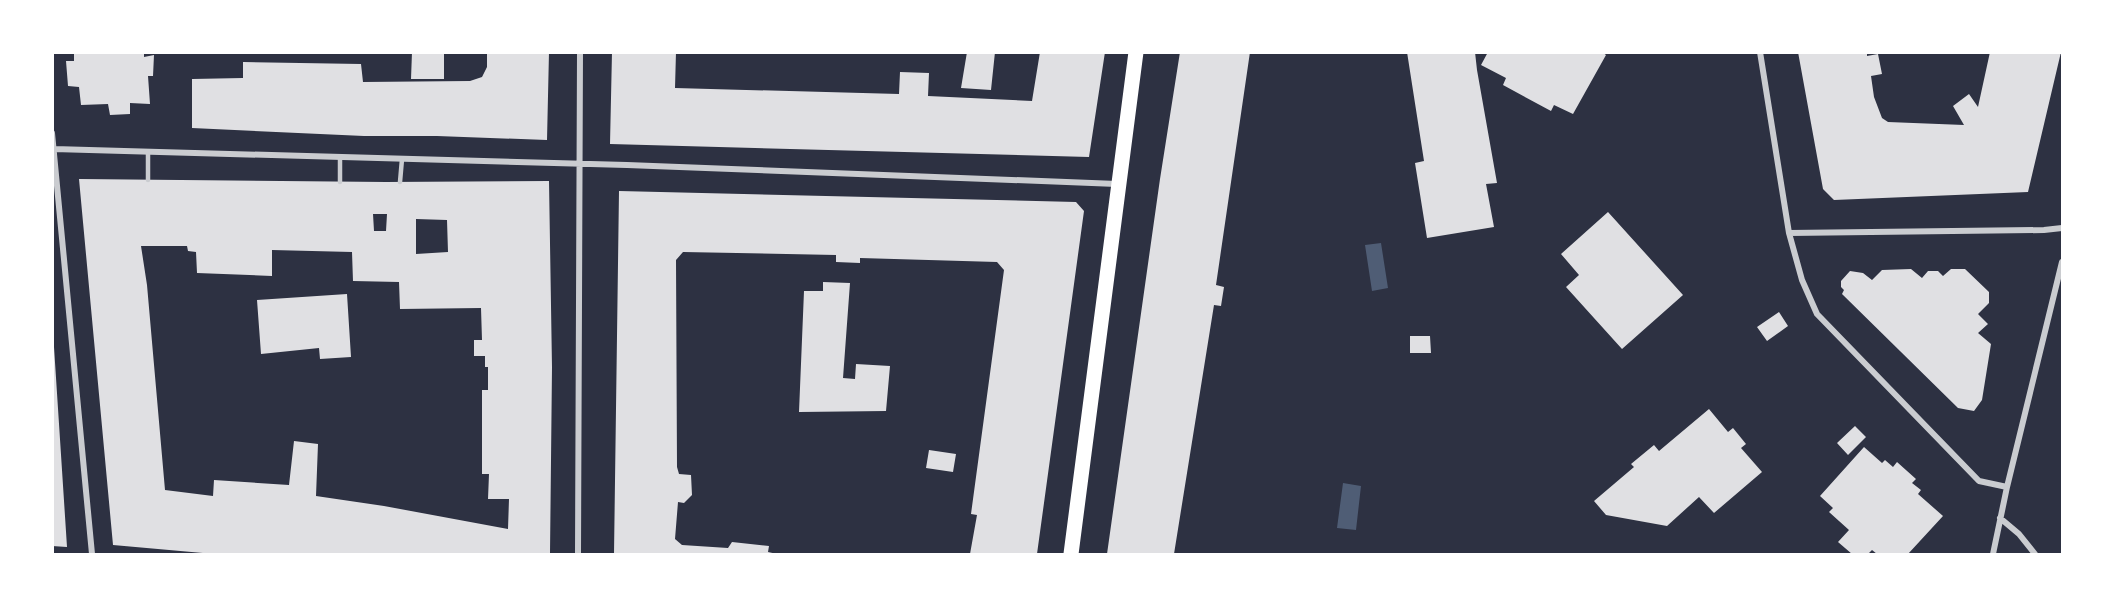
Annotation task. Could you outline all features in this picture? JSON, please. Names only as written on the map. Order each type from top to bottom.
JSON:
[{"type":"main road","points":[[1071,555],[1136,52]]},
{"type":"street","points":[[578,555],[580,52]]},
{"type":"street","points":[[1760,52],[1789,233],[1802,280],[1817,314],[1979,481],[2007,487]]},
{"type":"street","points":[[52,133],[92,555]]},
{"type":"street","points":[[54,149],[1118,184]]},
{"type":"street","points":[[1789,233],[2062,228]]},
{"type":"street","points":[[1993,555],[2007,487],[2062,262]]},
{"type":"street","points":[[2000,518],[2019,534],[2035,555]]},
{"type":"lane","points":[[148,152],[148,180]]},
{"type":"lane","points":[[340,157],[340,182]]},
{"type":"lane","points":[[400,182],[402,159]]},
{"type":"water","points":[[1381,243],[1388,288],[1372,291],[1365,245]]},
{"type":"water","points":[[1343,483],[1361,486],[1356,530],[1337,528]]},
{"type":"building","points":[[74,52],[144,52],[144,57],[154,55],[153,76],[148,76],[150,104],[130,103],[130,114],[110,115],[108,104],[81,105],[79,87],[68,86],[66,61],[74,61]]},
{"type":"building","points":[[412,52],[444,52],[444,79],[411,79]]},
{"type":"building","points":[[487,52],[549,52],[547,140],[364,136],[192,128],[192,79],[243,78],[243,62],[361,64],[363,82],[470,81],[482,77],[487,67]]},
{"type":"building","points":[[612,52],[676,52],[675,88],[899,94],[900,72],[929,73],[928,96],[1032,101],[1040,52],[1105,52],[1089,157],[610,144]]},
{"type":"building","points":[[967,52],[995,52],[991,90],[961,88]]},
{"type":"building","points":[[1180,52],[1250,52],[1216,285],[1224,287],[1221,306],[1214,305],[1174,554],[1107,554],[1160,179]]},
{"type":"building","points":[[1407,52],[1475,52],[1497,183],[1486,184],[1494,227],[1427,238],[1415,163],[1424,161]]},
{"type":"building","points":[[1488,52],[1602,52],[1606,55],[1573,114],[1554,105],[1551,111],[1503,85],[1506,78],[1481,65]]},
{"type":"building","points":[[1798,52],[1867,52],[1867,56],[1878,54],[1882,74],[1871,76],[1874,97],[1882,118],[1888,122],[1964,125],[1953,106],[1969,94],[1978,107],[1990,52],[2061,52],[2028,192],[1834,200],[1823,189]]},
{"type":"building","points":[[79,179],[549,181],[552,367],[550,554],[214,554],[113,545]],"holes":[[[373,214],[387,214],[386,231],[374,231]],[[416,219],[447,220],[448,252],[416,254]],[[141,246],[187,246],[188,251],[196,252],[197,273],[272,276],[272,250],[352,252],[353,281],[399,282],[400,309],[481,308],[482,340],[474,340],[474,356],[485,356],[485,367],[488,367],[488,390],[482,390],[482,474],[489,474],[488,499],[509,499],[508,529],[316,496],[318,444],[294,441],[289,485],[214,480],[213,496],[165,490],[147,285]]]},
{"type":"building","points":[[619,191],[1076,202],[1084,211],[1037,554],[970,554],[977,515],[971,514],[1004,270],[997,262],[860,258],[860,263],[836,262],[836,255],[683,252],[676,260],[677,467],[679,474],[691,475],[692,495],[684,503],[678,502],[675,539],[682,545],[728,548],[732,542],[769,546],[768,552],[777,554],[614,554]]},
{"type":"building","points":[[1608,212],[1683,295],[1622,349],[1566,287],[1579,275],[1561,254]]},
{"type":"building","points":[[1911,269],[1922,278],[1928,271],[1938,271],[1943,276],[1951,269],[1965,269],[1989,292],[1989,303],[1978,314],[1988,324],[1978,333],[1991,344],[1982,400],[1974,411],[1958,408],[1842,294],[1844,290],[1841,287],[1841,281],[1850,271],[1863,273],[1872,280],[1882,270]]},
{"type":"building","points":[[823,282],[850,283],[843,378],[855,379],[856,364],[890,366],[886,411],[799,412],[804,291],[823,291]]},
{"type":"building","points":[[347,294],[351,357],[320,359],[319,348],[261,354],[257,300]]},
{"type":"building","points":[[1779,312],[1788,326],[1767,341],[1757,327]]},
{"type":"building","points":[[1410,336],[1430,336],[1431,353],[1410,353]]},
{"type":"building","points":[[52,347],[54,347],[67,547],[52,546]]},
{"type":"building","points":[[1709,409],[1728,432],[1733,428],[1746,444],[1741,448],[1762,472],[1714,513],[1699,497],[1667,526],[1606,515],[1594,501],[1634,467],[1631,464],[1654,445],[1659,451]]},
{"type":"building","points":[[1855,426],[1866,437],[1848,455],[1837,443]]},
{"type":"building","points":[[1864,447],[1882,463],[1885,460],[1893,467],[1897,462],[1916,479],[1912,483],[1921,490],[1918,494],[1943,516],[1908,554],[1877,554],[1872,550],[1868,554],[1852,554],[1838,542],[1849,530],[1829,512],[1833,508],[1820,496]]},
{"type":"building","points":[[929,450],[956,454],[953,472],[926,468]]}]
